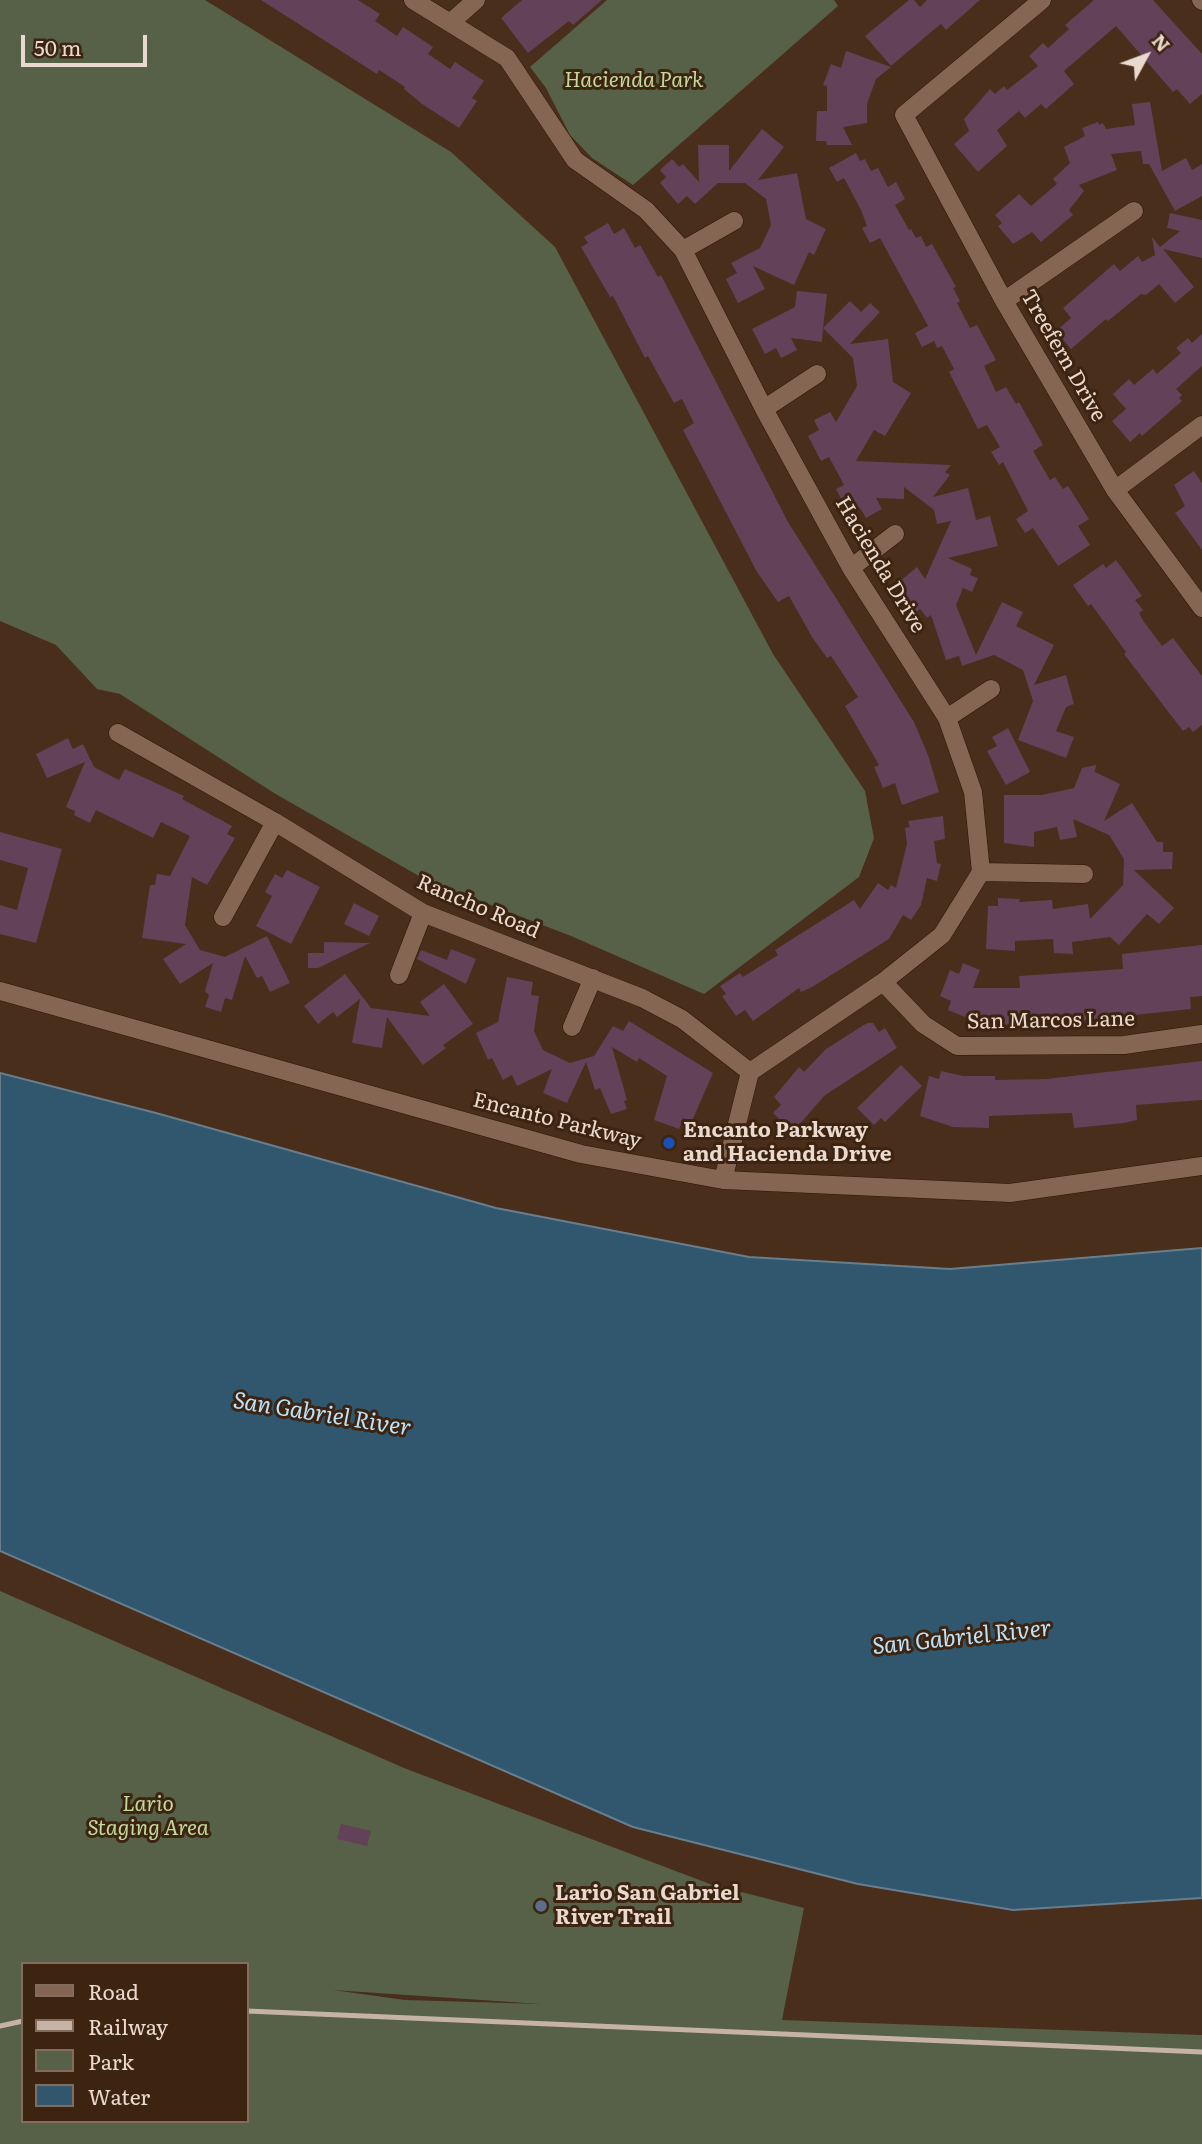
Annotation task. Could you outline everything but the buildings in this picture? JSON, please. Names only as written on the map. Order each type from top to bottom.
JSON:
[{"type":"street","name":"Hacienda Drive","points":[[413,0],[507,58],[575,160],[646,210],[683,250],[764,409],[851,568],[947,718],[973,792],[981,872]]},
{"type":"street","points":[[450,23],[476,0]]},
{"type":"street","name":"Treefern Drive","points":[[1042,0],[904,115],[1004,301],[1115,491],[1202,608]]},
{"type":"street","points":[[1004,301],[1133,211]]},
{"type":"street","points":[[683,250],[734,221]]},
{"type":"street","points":[[764,409],[817,374]]},
{"type":"street","points":[[1115,491],[1202,425]]},
{"type":"street","points":[[851,568],[895,534]]},
{"type":"street","points":[[947,718],[991,689]]},
{"type":"street","name":"Rancho Road","points":[[118,733],[275,822],[423,913],[593,978],[682,1019],[750,1072]]},
{"type":"street","points":[[223,917],[275,822]]},
{"type":"street","points":[[723,1180],[750,1072],[883,982],[942,935],[981,872],[1084,874]]},
{"type":"street","points":[[399,975],[423,913]]},
{"type":"street","points":[[572,1027],[593,978]]},
{"type":"street","name":"San Marcos Lane","points":[[883,982],[923,1024],[957,1046],[1124,1045],[1202,1034]]},
{"type":"street","name":"Encanto Parkway","points":[[0,991],[581,1154],[723,1180],[1010,1193],[1202,1166]]},
{"type":"green space","points":[[0,0],[205,0],[451,152],[555,247],[773,654],[865,791],[874,838],[859,877],[704,994],[571,936],[426,880],[274,793],[120,694],[97,689],[56,645],[0,621]]},
{"type":"green space","name":"Hacienda Park","points":[[607,0],[834,0],[838,6],[633,185],[592,158],[570,135],[546,88],[530,67]]},
{"type":"green space","name":"Lario Staging Area","points":[[0,1591],[404,1768],[710,1884],[804,1908],[782,2020],[1202,2035],[1202,2144],[0,2144]],"holes":[[[333,1990],[541,2004],[405,2000]]]},
{"type":"water","name":"San Gabriel River","points":[[0,1073],[156,1113],[496,1208],[749,1257],[950,1269],[1202,1248],[1202,1898],[1013,1910],[858,1884],[633,1827],[0,1551]]},
{"type":"railway","points":[[248,2011],[1202,2052]]},
{"type":"railway","points":[[0,2026],[21,2021]]},
{"type":"place","name":"Encanto Parkway and Hacienda Drive","points":[[669,1143]]},
{"type":"place","name":"Lario San Gabriel River Trail","points":[[541,1906]]}]
